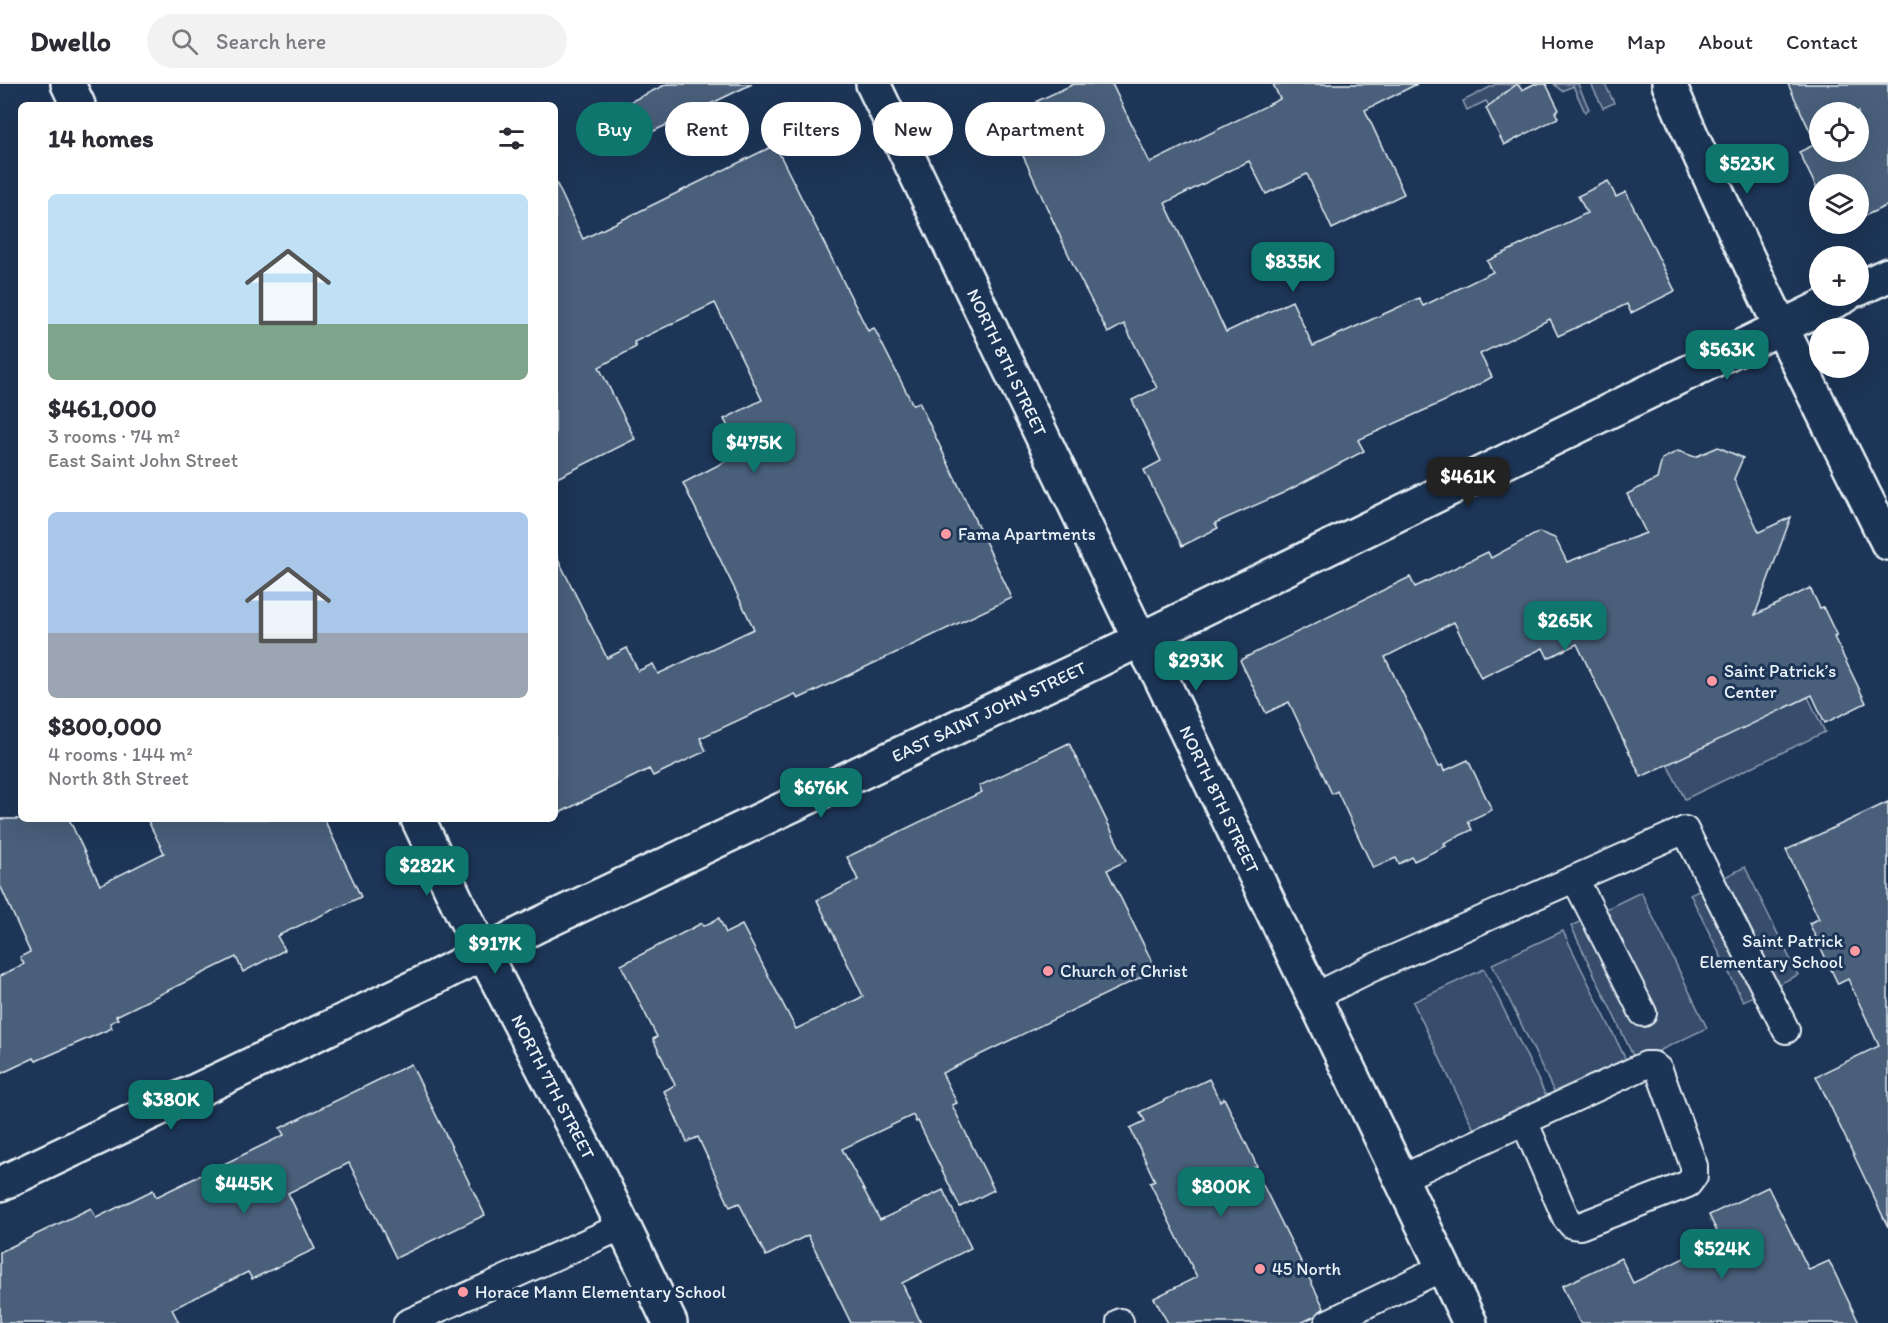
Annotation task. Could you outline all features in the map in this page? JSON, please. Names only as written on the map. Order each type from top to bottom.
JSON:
[{"type":"street","points":[[68,84],[77,102]]},
{"type":"street","name":"NORTH 8TH STREET","points":[[873,84],[1470,1323]]},
{"type":"street","points":[[1669,84],[1700,157],[1888,543]]},
{"type":"street","points":[[1869,284],[1888,275]]},
{"type":"street","name":"EAST SAINT JOHN STREET","points":[[0,1184],[1140,640],[1824,306]]},
{"type":"street","name":"NORTH 7TH STREET","points":[[419,822],[670,1323]]},
{"type":"lane","points":[[1314,997],[1370,969],[1685,830],[1786,1030]]},
{"type":"lane","points":[[1575,879],[1643,1013]]},
{"type":"lane","points":[[1402,1178],[1524,1121],[1646,1065],[1653,1065],[1659,1070],[1694,1166],[1695,1176],[1689,1184],[1580,1226],[1572,1225],[1566,1218],[1524,1121]]},
{"type":"lane","points":[[407,1323],[623,1226]]},
{"type":"lane","points":[[1329,1323],[1444,1267]]},
{"type":"shaded area","points":[[1496,84],[1519,85],[1501,94],[1504,99],[1489,106],[1486,101],[1467,110],[1463,101]]},
{"type":"shaded area","points":[[1554,84],[1578,84],[1589,109],[1585,112],[1573,86],[1562,91]]},
{"type":"shaded area","points":[[1591,84],[1605,84],[1614,103],[1603,108]]},
{"type":"shaded area","points":[[1808,697],[1825,732],[1685,799],[1667,764]]},
{"type":"shaded area","points":[[1745,867],[1798,975],[1743,1001],[1690,894]]},
{"type":"shaded area","points":[[1641,892],[1707,1028],[1636,1062],[1571,926]]},
{"type":"shaded area","points":[[1563,931],[1629,1066],[1558,1100],[1492,964]]},
{"type":"shaded area","points":[[1484,969],[1550,1104],[1478,1138],[1413,1002]]},
{"type":"building","points":[[667,84],[752,84],[714,102],[665,102],[665,126],[653,131],[653,102],[630,102]]},
{"type":"building","points":[[1074,84],[1112,84],[1150,163],[1280,99],[1273,84],[1417,84],[1365,110],[1404,194],[1332,229],[1307,174],[1266,194],[1249,161],[1165,203],[1226,332],[1292,301],[1313,346],[1419,298],[1423,306],[1493,272],[1487,261],[1587,213],[1578,196],[1608,181],[1616,197],[1626,192],[1675,291],[1631,313],[1627,304],[1558,336],[1550,319],[1480,354],[1492,377],[1465,392],[1358,440],[1364,451],[1283,493],[1215,523],[1218,528],[1182,546],[1144,470],[1161,461],[1132,400],[1157,388],[1124,324],[1108,333],[1077,273],[1023,156],[1105,156],[1105,102],[1037,101]]},
{"type":"building","points":[[1517,84],[1522,90],[1534,84],[1546,84],[1559,110],[1555,112],[1558,118],[1504,145],[1486,108]]},
{"type":"building","points":[[1788,84],[1888,84],[1888,205],[1869,214],[1869,174],[1810,174],[1799,152],[1809,147],[1809,162],[1869,162],[1869,102],[1809,102],[1809,129]]},
{"type":"building","points":[[761,152],[761,156],[780,156],[868,331],[874,328],[913,405],[919,402],[1012,598],[798,699],[795,694],[700,738],[706,751],[653,776],[649,769],[558,814],[558,559],[607,658],[627,648],[638,671],[653,664],[658,674],[754,629],[683,483],[742,453],[724,419],[762,400],[715,303],[634,342],[636,347],[599,367],[635,439],[558,478],[558,186],[583,239]]},
{"type":"building","points":[[1718,447],[1743,458],[1734,479],[1759,532],[1791,517],[1755,615],[1810,588],[1820,608],[1823,607],[1837,636],[1834,637],[1866,703],[1825,723],[1812,695],[1641,777],[1577,644],[1548,658],[1543,648],[1481,678],[1454,622],[1385,657],[1439,767],[1442,765],[1444,771],[1468,760],[1492,810],[1468,821],[1472,830],[1444,843],[1446,846],[1414,861],[1412,857],[1399,864],[1396,858],[1373,868],[1337,791],[1332,794],[1289,702],[1266,713],[1240,660],[1410,577],[1415,587],[1488,552],[1491,558],[1539,532],[1555,538],[1567,562],[1646,533],[1627,494],[1657,479],[1662,459],[1678,451],[1695,457]]},
{"type":"building","points":[[1069,743],[1126,861],[1107,870],[1156,970],[942,1073],[957,1103],[952,1105],[994,1190],[960,1207],[913,1115],[842,1149],[880,1220],[943,1190],[971,1248],[902,1283],[921,1323],[851,1323],[808,1235],[766,1256],[739,1203],[730,1207],[698,1137],[687,1142],[664,1091],[675,1085],[653,1039],[657,1037],[621,965],[702,923],[704,926],[719,918],[726,933],[742,925],[796,1029],[858,999],[863,996],[817,900],[858,880],[847,857],[982,792],[979,786]]},
{"type":"building","name":"Saint Patrick Elementary School","points":[[1888,802],[1888,1227],[1816,1076],[1879,1046],[1848,979],[1838,984],[1809,923],[1819,919],[1786,850]]},
{"type":"building","points":[[0,819],[18,819],[18,822],[70,822],[100,885],[164,853],[148,822],[325,822],[361,897],[277,936],[285,950],[243,972],[236,957],[116,1016],[118,1019],[110,1023],[112,1028],[36,1061],[34,1058],[0,1074],[0,976],[24,964],[20,957],[30,952],[0,885]]},
{"type":"building","points":[[411,1064],[485,1215],[396,1258],[349,1163],[288,1193],[315,1249],[252,1279],[248,1272],[172,1309],[179,1323],[0,1323],[0,1252],[91,1208],[96,1218],[153,1190],[156,1197],[284,1135],[280,1128]]},
{"type":"building","points":[[1209,1079],[1220,1101],[1224,1098],[1257,1166],[1254,1167],[1324,1308],[1301,1323],[1168,1323],[1154,1298],[1197,1277],[1150,1183],[1155,1181],[1130,1128],[1145,1121],[1140,1112]]},
{"type":"building","points":[[1768,1187],[1809,1270],[1829,1261],[1859,1323],[1580,1323],[1562,1286],[1621,1258],[1633,1283],[1721,1240],[1709,1215]]},
{"type":"place","name":"Fama Apartments","points":[[946,534]]},
{"type":"place","name":"Saint Patrick’s Center","points":[[1712,681]]},
{"type":"place","name":"Saint Patrick Elementary School","points":[[1855,951]]},
{"type":"place","name":"Church of Christ","points":[[1048,971]]},
{"type":"place","name":"45 North","points":[[1260,1269]]},
{"type":"place","name":"Horace Mann Elementary School","points":[[463,1292]]}]
